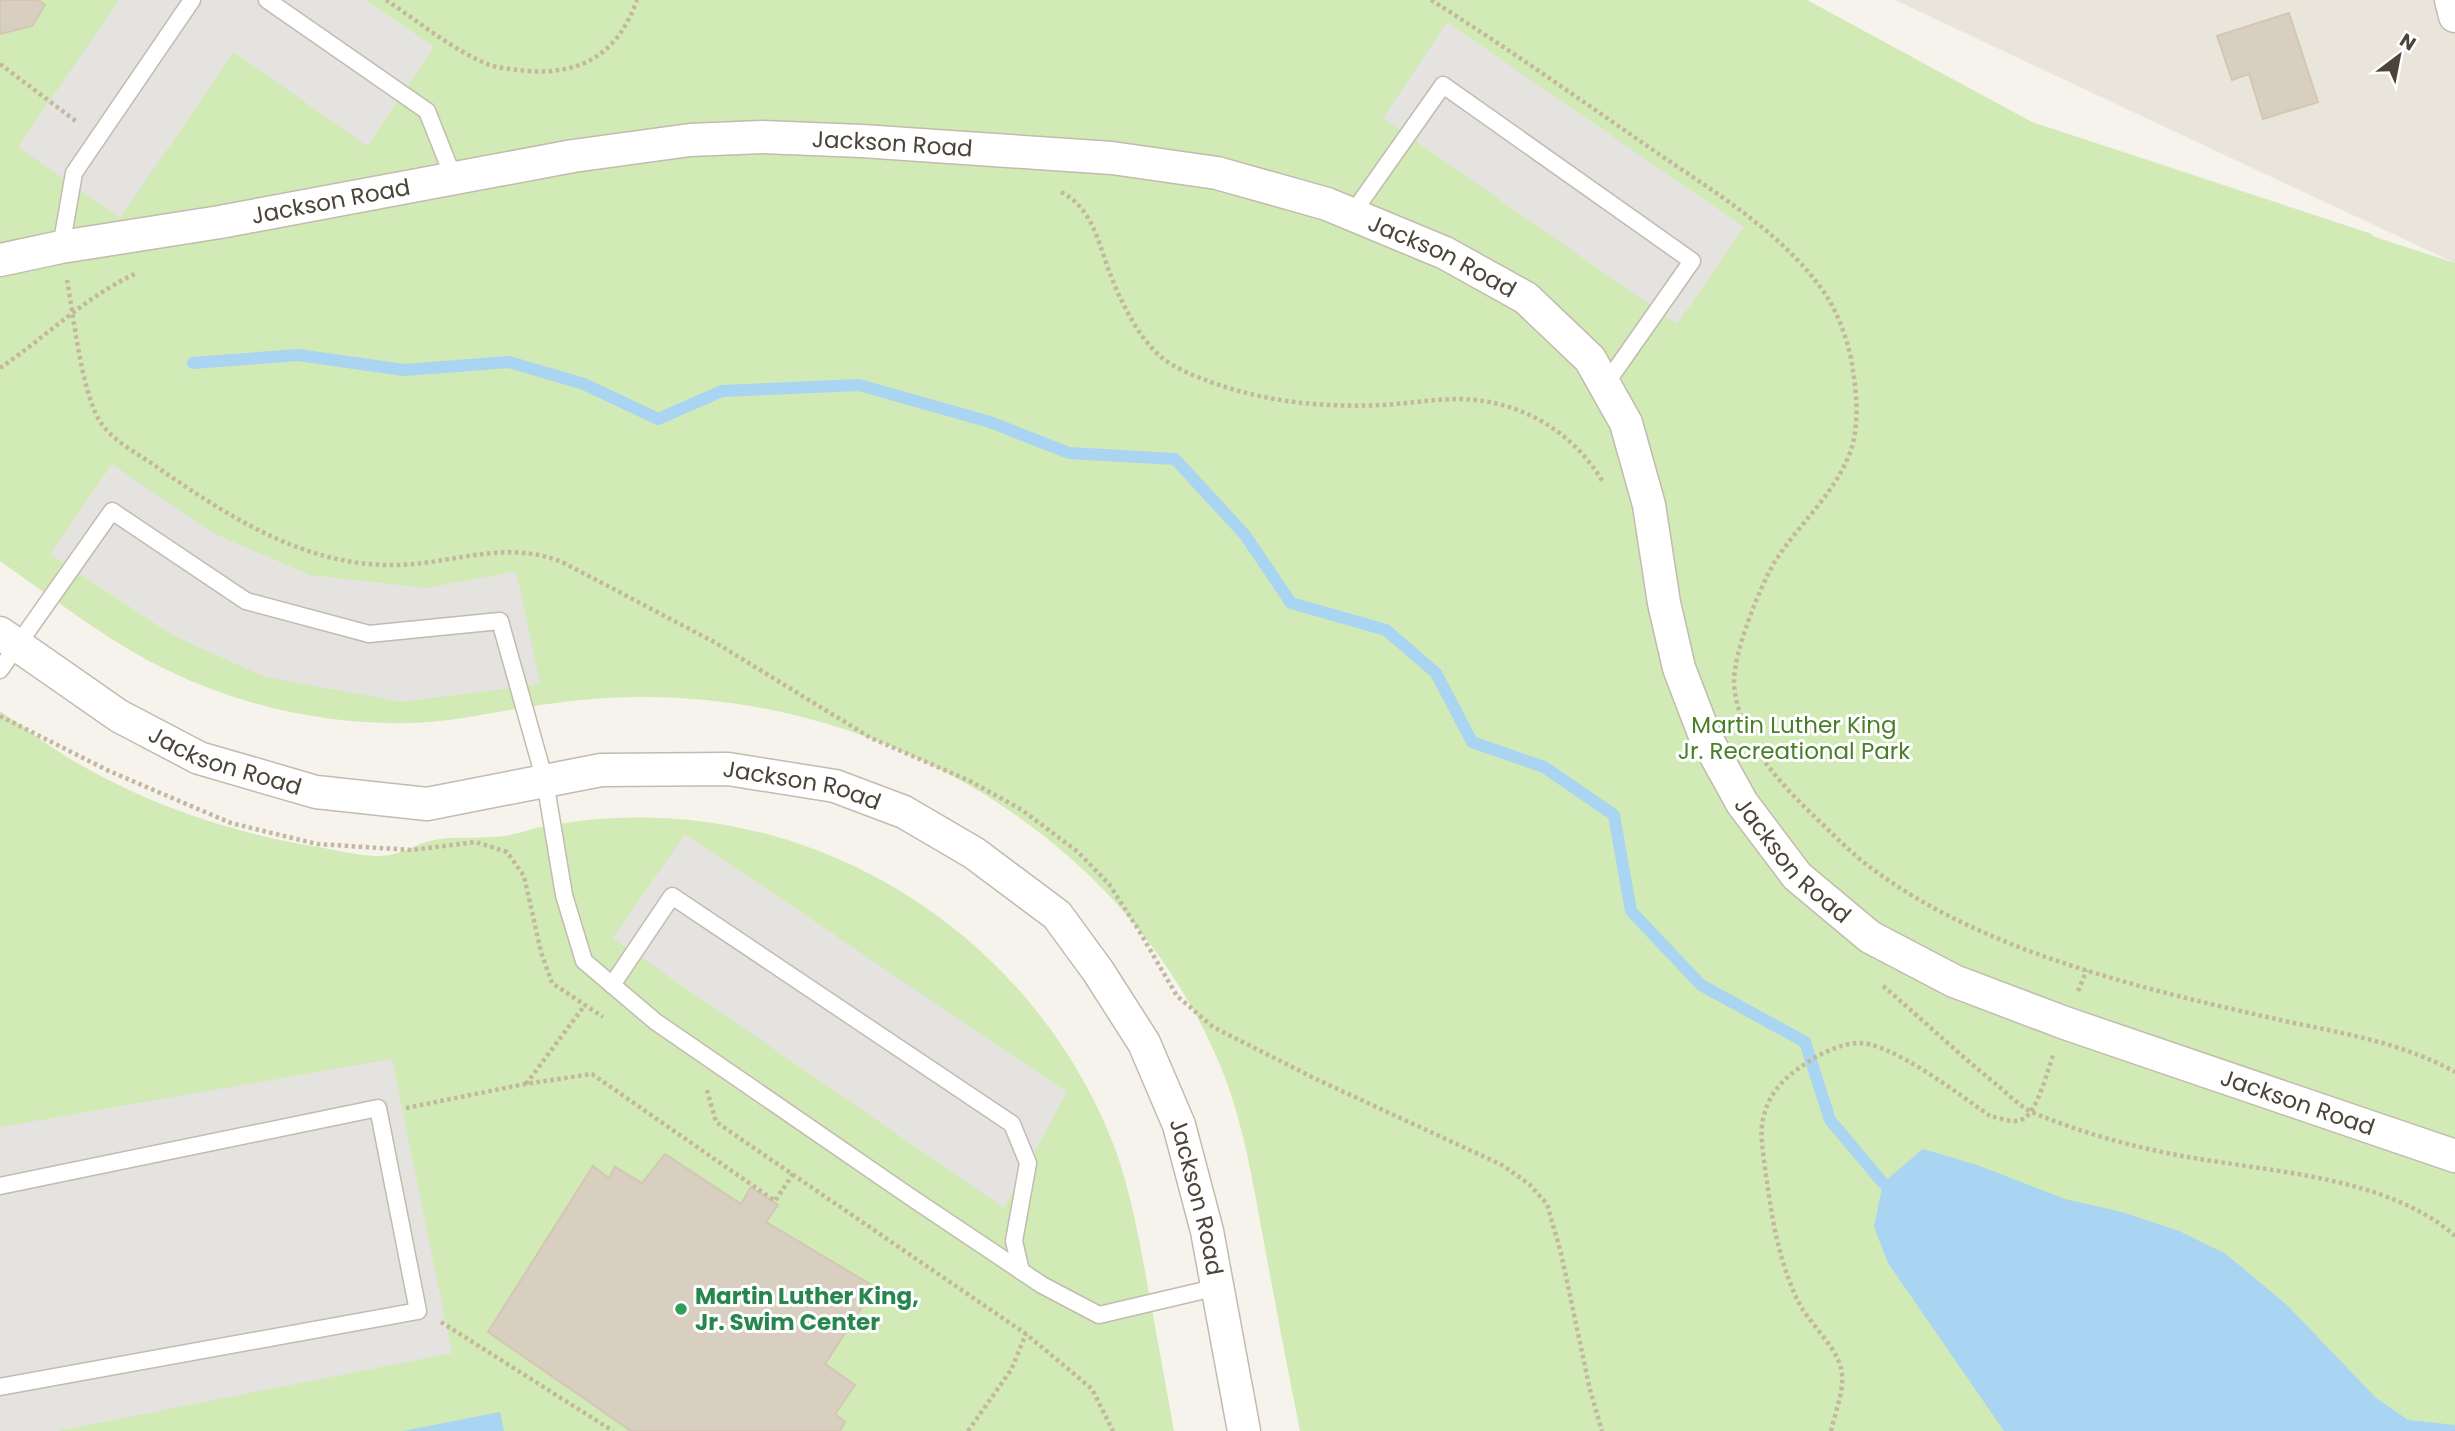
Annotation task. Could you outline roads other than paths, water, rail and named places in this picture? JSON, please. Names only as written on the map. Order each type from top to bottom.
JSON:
[{"type":"street","points":[[2451,0],[2455,16]]},
{"type":"street","name":"Jackson Road","points":[[0,260],[573,156],[677,142],[762,137],[1112,158],[1217,173],[1327,204],[1445,253],[1526,298],[1590,359],[1626,423],[1649,505],[1664,603],[1679,668],[1705,736],[1742,803],[1797,876],[1870,937],[1954,981],[2065,1023],[2455,1156]]},
{"type":"street","name":"Jackson Road","points":[[6,650],[119,716],[199,758],[316,792],[427,804],[601,770],[728,769],[835,786],[904,812],[974,853],[1057,915],[1098,971],[1144,1043],[1179,1125],[1208,1231],[1244,1431]]},
{"type":"lane","points":[[61,247],[74,173],[192,0]]},
{"type":"lane","points":[[267,0],[427,111],[454,179]]},
{"type":"lane","points":[[1352,214],[1443,85],[1692,261],[1605,385]]},
{"type":"lane","points":[[6,650],[112,511],[246,601],[369,634],[500,621],[545,781],[564,895],[584,961],[656,1022],[1042,1285],[1099,1315],[1218,1287]]},
{"type":"lane","points":[[612,985],[671,896],[1012,1124],[1028,1163],[1014,1241],[1021,1271]]},
{"type":"lane","points":[[0,1186],[377,1108],[418,1311],[0,1387]]},
{"type":"water","points":[[1923,1149],[1977,1165],[2065,1199],[2122,1212],[2179,1231],[2226,1254],[2287,1305],[2376,1398],[2408,1420],[2455,1425],[2455,1431],[2004,1431],[1888,1263],[1874,1227],[1883,1183]]},
{"type":"water","points":[[500,1412],[504,1431],[403,1431]]},
{"type":"waterway","points":[[193,363],[298,355],[404,370],[509,362],[584,384],[658,419],[722,391],[859,385],[990,422],[1069,453],[1175,459],[1245,535],[1291,603],[1386,630],[1436,673],[1472,742],[1544,767],[1614,815],[1631,911],[1701,985],[1805,1042],[1830,1120],[1883,1183]]},
{"type":"place","name":"Martin Luther King, Jr. Swim Center","points":[[681,1309]]},
{"type":"park label","name":"Martin Luther King Jr. Recreational Park","points":[[1794,738]]}]
